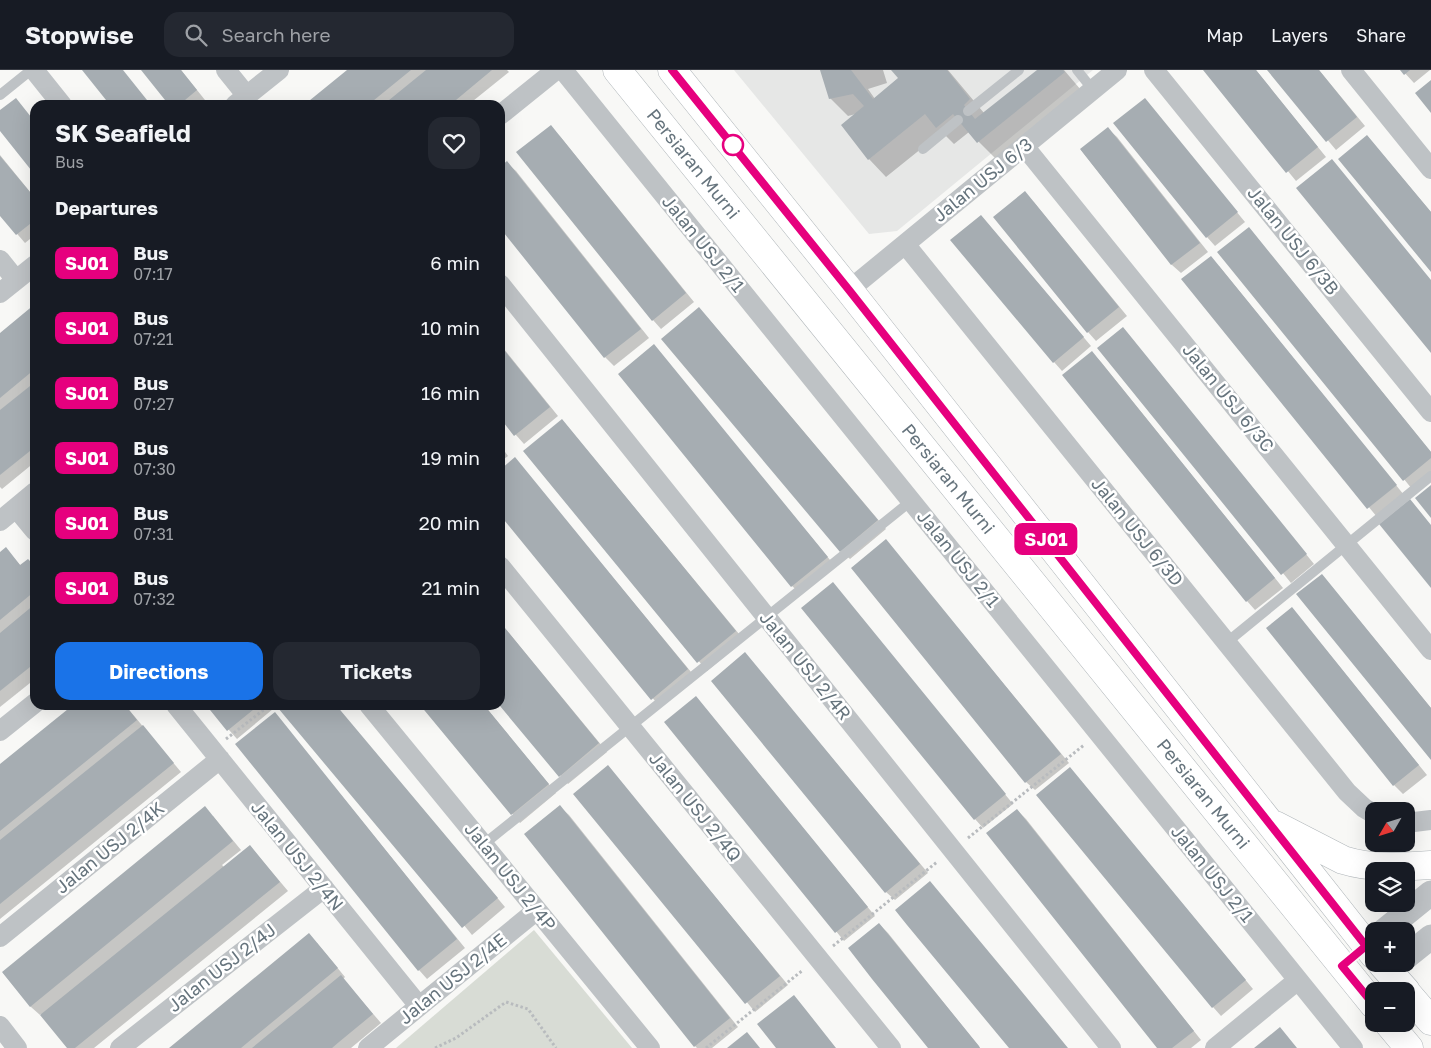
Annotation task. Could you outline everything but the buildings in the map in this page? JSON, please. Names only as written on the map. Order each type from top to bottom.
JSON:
[{"type":"main road","name":"Persiaran Murni","points":[[617,70],[1365,994]]},
{"type":"main road","name":"Persiaran Murni","points":[[672,70],[849,290],[1267,821],[1365,934]]},
{"type":"main road","points":[[1267,821],[1343,860],[1354,863],[1398,867],[1431,865]]},
{"type":"main road","name":"Persiaran Murni","points":[[1396,972],[1431,1021]]},
{"type":"main road","points":[[1396,1032],[1409,1048]]},
{"type":"street","points":[[33,70],[58,100]]},
{"type":"street","points":[[226,70],[244,100]]},
{"type":"street","points":[[247,100],[279,70]]},
{"type":"street","points":[[505,111],[556,70]]},
{"type":"street","name":"Jalan USJ 2/1","points":[[563,70],[1353,1048]]},
{"type":"street","name":"Jalan USJ 6/3","points":[[849,290],[1117,70]]},
{"type":"street","name":"Jalan USJ 6/3B","points":[[1154,70],[1431,412]]},
{"type":"street","points":[[1351,70],[1431,169]]},
{"type":"street","name":"Jalan USJ 6/3C","points":[[1024,146],[1431,650]]},
{"type":"street","name":"Jalan USJ 6/3D","points":[[905,244],[1347,792],[1365,809]]},
{"type":"street","points":[[0,260],[29,273]]},
{"type":"street","points":[[0,293],[29,273]]},
{"type":"street","name":"Jalan USJ 2/4R","points":[[505,290],[1111,1048]]},
{"type":"street","points":[[30,496],[6,513],[30,528]]},
{"type":"street","name":"Jalan USJ 2/4Q","points":[[505,572],[891,1048]]},
{"type":"street","points":[[0,730],[30,707]]},
{"type":"street","name":"Jalan USJ 2/4N","points":[[180,710],[419,1006]]},
{"type":"street","name":"Jalan USJ 2/4P","points":[[373,710],[650,1048]]},
{"type":"street","name":"Jalan USJ 2/4K","points":[[0,937],[216,754]]},
{"type":"street","points":[[1415,822],[1431,820]]},
{"type":"street","name":"Jalan USJ 2/4J","points":[[120,1048],[324,888]]},
{"type":"street","points":[[1413,922],[1431,893]]},
{"type":"street","name":"Jalan USJ 2/4E","points":[[368,1048],[537,910]]},
{"type":"street","points":[[1415,946],[1431,937]]},
{"type":"street","points":[[1342,966],[1365,964]]},
{"type":"street","points":[[1215,1048],[1298,980]]},
{"type":"street","points":[[0,1026],[17,1048]]},
{"type":"lane","points":[[0,95],[33,70]]},
{"type":"lane","points":[[968,111],[1019,70]]},
{"type":"lane","points":[[1077,70],[1093,90]]},
{"type":"lane","points":[[922,149],[958,120]]},
{"type":"lane","points":[[1226,643],[1431,476]]},
{"type":"lane","points":[[484,844],[911,501]]},
{"type":"path","points":[[216,754],[264,710]]},
{"type":"path","points":[[706,1048],[1098,733]]},
{"type":"path","points":[[435,1048],[456,1038],[506,1002],[528,1009],[556,1048]]},
{"type":"shaded area","points":[[734,70],[1093,70],[897,231],[869,234]]},
{"type":"shaded area","points":[[534,930],[632,1048],[396,1048]]},
{"type":"bus line","name":"SJ01","points":[[672,70],[849,290],[1366,946],[1342,966],[1365,994]]}]
